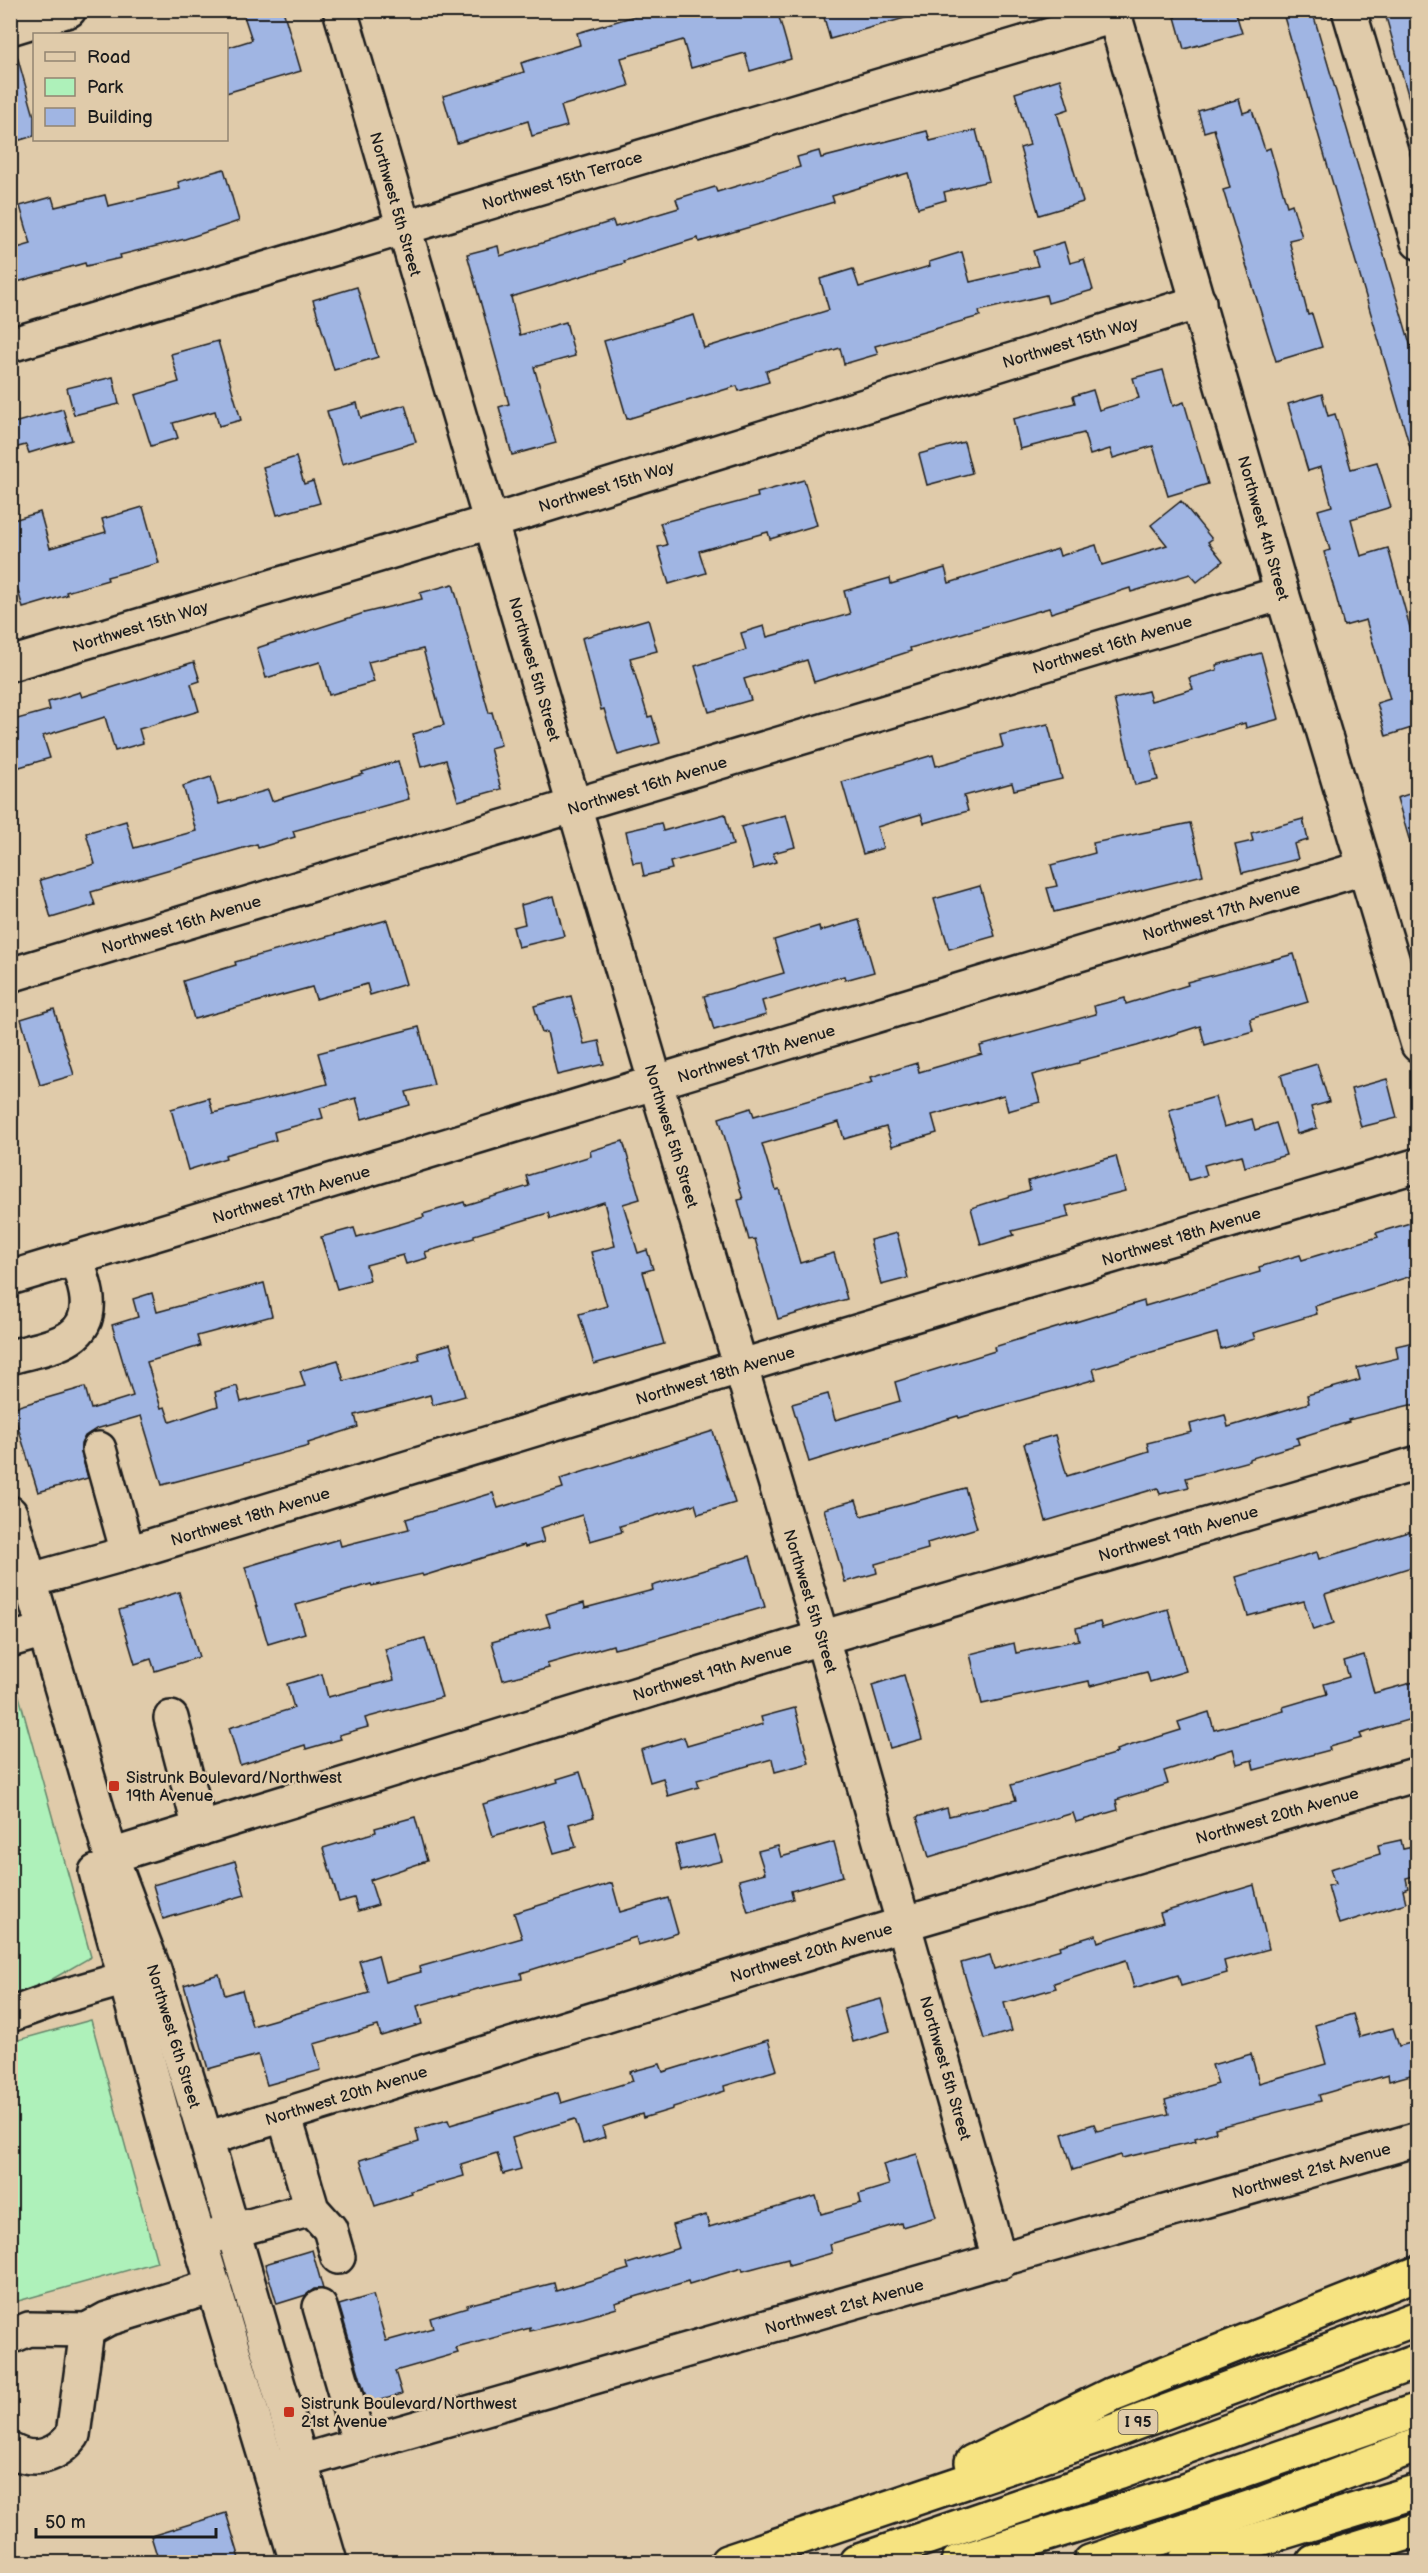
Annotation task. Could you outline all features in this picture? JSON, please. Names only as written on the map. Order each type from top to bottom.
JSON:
[{"type":"highway","points":[[855,2518],[1110,2395],[1418,2273]]},
{"type":"highway","name":"I 95","points":[[727,2562],[1084,2442],[1418,2318]]},
{"type":"highway","points":[[856,2562],[1118,2472],[1418,2361]]},
{"type":"highway","points":[[958,2562],[1166,2497],[1418,2410]]},
{"type":"highway","points":[[1090,2562],[1260,2504],[1418,2445]]},
{"type":"highway","points":[[1185,2562],[1418,2491]]},
{"type":"highway","points":[[1314,2562],[1418,2530]]},
{"type":"street","points":[[10,28],[69,10]]},
{"type":"street","name":"Northwest 5th Street","points":[[340,10],[402,227],[492,521],[656,1084],[906,1923],[1000,2262]]},
{"type":"street","points":[[1349,10],[1417,241]]},
{"type":"street","name":"Northwest 15th Terrace","points":[[10,345],[1113,13]]},
{"type":"street","name":"Northwest 4th Street","points":[[1113,13],[1363,868],[1418,1045]]},
{"type":"street","name":"Northwest 15th Way","points":[[10,664],[492,521],[1199,302]]},
{"type":"street","name":"Northwest 16th Avenue","points":[[10,975],[576,807],[1282,592]]},
{"type":"street","name":"Northwest 17th Avenue","points":[[10,1278],[1363,868]]},
{"type":"street","name":"Northwest 18th Avenue","points":[[18,1580],[129,1553],[741,1367],[1418,1166]]},
{"type":"street","points":[[10,1357],[73,1339],[81,1329],[87,1300],[76,1258]]},
{"type":"street","points":[[99,1449],[129,1553]]},
{"type":"street","name":"Northwest 19th Avenue","points":[[111,1856],[822,1638],[1418,1463]]},
{"type":"street","name":"Northwest 6th Street","points":[[10,1513],[18,1580],[28,1635],[141,1973],[206,2139],[232,2230],[285,2467],[297,2562]]},
{"type":"street","name":"Northwest 6th Street","points":[[28,1635],[111,1856],[141,1973],[200,2240],[214,2286],[285,2467],[330,2562]]},
{"type":"street","points":[[171,1718],[200,1829]]},
{"type":"street","name":"Northwest 20th Avenue","points":[[206,2139],[906,1923],[1418,1774]]},
{"type":"street","points":[[10,2016],[60,1997],[141,1973]]},
{"type":"street","points":[[284,2114],[312,2209],[330,2229],[338,2257]]},
{"type":"street","name":"Northwest 21st Avenue","points":[[285,2467],[1000,2262],[1418,2139]]},
{"type":"street","points":[[200,2240],[312,2209]]},
{"type":"street","points":[[10,2337],[29,2329],[87,2330],[107,2319],[214,2286]]},
{"type":"street","points":[[320,2307],[360,2445]]},
{"type":"street","points":[[10,2450],[31,2458],[43,2457],[65,2446],[73,2435],[87,2330]]},
{"type":"green space","points":[[11,1667],[91,1957],[49,1981],[11,1996]]},
{"type":"green space","points":[[91,2020],[157,2262],[11,2303],[11,2042]]},
{"type":"building","points":[[242,10],[283,10],[301,71],[228,92],[228,47],[252,40]]},
{"type":"building","points":[[655,10],[777,10],[791,59],[750,71],[745,53],[691,68],[683,40],[621,58],[629,86],[561,106],[567,126],[532,136],[528,121],[457,143],[443,96],[524,72],[521,63],[580,45],[577,33]]},
{"type":"building","points":[[822,10],[911,10],[912,16],[830,39]]},
{"type":"building","points":[[1173,10],[1235,10],[1242,33],[1184,49]]},
{"type":"building","points":[[1282,10],[1312,10],[1418,371],[1418,453],[1412,454]]},
{"type":"building","points":[[1384,10],[1418,10],[1418,108],[1412,109]]},
{"type":"building","points":[[10,52],[16,52],[33,112],[33,136],[10,143]]},
{"type":"building","points":[[1060,79],[1069,109],[1057,113],[1083,202],[1039,215],[1020,148],[1030,145],[1015,93]]},
{"type":"building","points":[[1239,99],[1243,113],[1252,110],[1265,150],[1270,148],[1287,206],[1292,204],[1302,237],[1289,240],[1308,315],[1312,314],[1322,347],[1276,361],[1223,190],[1230,188],[1214,129],[1204,132],[1198,111]]},
{"type":"building","points":[[976,130],[989,181],[944,192],[946,200],[918,208],[908,173],[832,196],[834,202],[699,242],[698,238],[624,261],[625,263],[511,297],[520,335],[566,322],[575,356],[534,367],[556,443],[512,455],[499,407],[509,404],[467,254],[498,246],[500,256],[613,221],[615,227],[679,208],[676,199],[715,187],[717,192],[800,167],[797,157],[819,151],[821,158],[927,131],[930,141]]},
{"type":"building","points":[[224,169],[239,221],[185,239],[120,255],[121,258],[86,266],[85,263],[10,284],[10,250],[31,244],[20,206],[52,197],[55,207],[105,195],[108,206],[180,189],[178,182]]},
{"type":"building","points":[[1064,242],[1070,263],[1084,259],[1093,290],[1048,303],[1046,295],[979,311],[980,316],[875,346],[878,354],[844,364],[840,348],[766,371],[769,382],[739,391],[737,386],[627,419],[604,341],[694,315],[704,348],[829,310],[820,279],[853,269],[859,287],[930,266],[929,262],[962,252],[970,282],[1038,266],[1033,251]]},
{"type":"building","points":[[357,287],[378,357],[334,370],[313,300]]},
{"type":"building","points":[[218,341],[241,420],[219,426],[215,411],[173,423],[178,438],[151,446],[135,395],[179,382],[171,354]]},
{"type":"building","points":[[1163,370],[1173,406],[1184,402],[1208,484],[1168,496],[1153,446],[1113,458],[1110,449],[1090,455],[1084,433],[1020,449],[1013,419],[1075,403],[1073,396],[1093,390],[1099,410],[1139,398],[1133,378]]},
{"type":"building","points":[[113,377],[119,404],[74,415],[67,388]]},
{"type":"building","points":[[1322,394],[1328,416],[1335,414],[1351,469],[1377,462],[1391,507],[1351,519],[1361,556],[1388,548],[1411,631],[1413,630],[1418,645],[1418,726],[1386,736],[1377,703],[1390,699],[1366,620],[1344,626],[1324,552],[1330,550],[1318,510],[1332,506],[1321,467],[1308,471],[1288,404]]},
{"type":"building","points":[[357,403],[361,418],[405,405],[416,442],[342,464],[327,411]]},
{"type":"building","points":[[63,409],[72,440],[29,453],[26,445],[10,449],[10,424]]},
{"type":"building","points":[[964,442],[972,473],[927,485],[919,454]]},
{"type":"building","points":[[296,457],[304,484],[313,481],[320,503],[277,515],[263,467]]},
{"type":"building","points":[[804,480],[817,525],[770,539],[768,532],[699,551],[706,573],[669,584],[658,547],[667,545],[660,523],[758,497],[757,493]]},
{"type":"building","points":[[1181,501],[1212,539],[1208,542],[1223,561],[1197,582],[1190,574],[1131,592],[1130,588],[1051,613],[1049,608],[910,648],[911,651],[814,682],[807,660],[744,679],[751,700],[709,712],[695,666],[746,650],[741,633],[764,626],[767,637],[850,614],[844,591],[890,578],[891,584],[945,568],[949,583],[1058,549],[1060,556],[1096,545],[1102,565],[1167,545],[1151,525]]},
{"type":"building","points":[[143,507],[159,563],[107,577],[108,580],[23,608],[10,563],[10,521],[40,512],[50,548],[106,532],[102,519]]},
{"type":"building","points":[[453,584],[489,713],[492,712],[501,745],[490,748],[501,789],[458,801],[446,760],[421,767],[413,734],[444,725],[423,649],[368,662],[374,682],[329,695],[320,662],[266,678],[257,648],[364,613],[422,599],[420,593]]},
{"type":"building","points":[[648,619],[657,651],[630,658],[648,717],[652,716],[660,743],[618,755],[604,709],[601,710],[582,638]]},
{"type":"building","points":[[1261,653],[1279,719],[1246,728],[1245,723],[1151,751],[1158,780],[1135,785],[1114,699],[1148,691],[1151,701],[1193,689],[1189,678],[1217,670],[1216,665]]},
{"type":"building","points":[[194,662],[200,681],[191,684],[199,711],[139,729],[143,743],[115,751],[105,717],[43,736],[50,758],[16,768],[10,747],[10,721],[50,710],[48,702],[80,692],[82,697]]},
{"type":"building","points":[[1048,724],[1062,779],[1014,790],[1012,783],[964,796],[968,811],[924,823],[921,814],[877,827],[883,848],[863,854],[842,782],[933,755],[936,766],[1003,747],[1000,735]]},
{"type":"building","points":[[398,761],[409,799],[293,831],[295,837],[258,848],[257,844],[91,892],[95,905],[51,918],[40,880],[95,864],[86,833],[126,821],[134,848],[196,831],[183,786],[211,777],[219,804],[268,790],[272,801],[363,774],[362,772]]},
{"type":"building","points":[[1418,791],[1418,848],[1412,849],[1397,798]]},
{"type":"building","points":[[725,814],[733,845],[670,862],[672,869],[644,876],[641,862],[633,863],[626,831],[661,823],[663,831]]},
{"type":"building","points":[[786,815],[795,847],[773,853],[776,862],[753,869],[741,827]]},
{"type":"building","points":[[1303,819],[1308,840],[1294,844],[1298,859],[1242,873],[1235,845],[1253,841],[1251,833]]},
{"type":"building","points":[[1190,823],[1203,875],[1054,912],[1047,888],[1057,886],[1051,865],[1095,853],[1093,843]]},
{"type":"building","points":[[980,886],[995,936],[949,949],[934,899]]},
{"type":"building","points":[[554,896],[564,936],[518,947],[513,927],[525,924],[521,905]]},
{"type":"building","points":[[387,920],[406,984],[370,995],[367,984],[316,999],[312,987],[194,1019],[183,981],[236,965],[235,962]]},
{"type":"building","points":[[859,920],[874,972],[845,980],[844,976],[762,1001],[766,1015],[714,1030],[704,996],[784,973],[774,940],[819,926],[820,931]]},
{"type":"building","points":[[1294,954],[1308,1002],[1250,1019],[1253,1031],[1205,1045],[1200,1026],[1032,1075],[1040,1102],[1008,1111],[1004,1095],[932,1115],[937,1133],[892,1146],[886,1127],[844,1139],[839,1122],[762,1144],[776,1190],[779,1189],[800,1263],[834,1253],[847,1299],[778,1319],[755,1239],[749,1240],[738,1200],[743,1199],[719,1118],[751,1108],[754,1116],[873,1082],[871,1077],[917,1063],[919,1072],[982,1054],[980,1046],[1096,1014],[1094,1006],[1125,998],[1126,1004],[1188,985],[1187,982]]},
{"type":"building","points":[[571,996],[584,1044],[599,1041],[604,1064],[557,1075],[547,1032],[542,1033],[534,1006]]},
{"type":"building","points":[[54,1009],[74,1075],[40,1085],[21,1019]]},
{"type":"building","points":[[419,1027],[434,1085],[406,1092],[410,1105],[362,1119],[356,1098],[320,1108],[323,1118],[274,1132],[276,1140],[225,1155],[226,1158],[188,1170],[171,1109],[209,1098],[213,1113],[327,1084],[318,1053]]},
{"type":"building","points":[[1317,1064],[1329,1102],[1311,1107],[1317,1128],[1297,1134],[1281,1075]]},
{"type":"building","points":[[1387,1079],[1397,1118],[1361,1127],[1351,1089]]},
{"type":"building","points":[[1215,1097],[1224,1127],[1252,1119],[1255,1130],[1276,1123],[1286,1155],[1245,1167],[1242,1155],[1204,1165],[1207,1175],[1189,1180],[1169,1110]]},
{"type":"building","points":[[623,1141],[640,1199],[623,1204],[638,1253],[647,1250],[653,1269],[643,1272],[664,1344],[594,1364],[579,1314],[607,1306],[591,1252],[615,1246],[604,1202],[550,1219],[548,1213],[474,1235],[474,1238],[425,1252],[427,1258],[406,1264],[403,1255],[366,1265],[370,1280],[337,1289],[321,1237],[354,1228],[357,1237],[424,1217],[423,1214],[464,1202],[465,1205],[529,1186],[526,1176],[591,1156],[590,1151]]},
{"type":"building","points":[[1116,1156],[1125,1191],[1066,1206],[1069,1217],[1012,1231],[1014,1235],[981,1245],[971,1208],[1030,1190],[1028,1181]]},
{"type":"building","points":[[1410,1223],[1418,1250],[1418,1274],[1315,1306],[1317,1314],[1253,1333],[1255,1339],[1221,1349],[1217,1333],[1093,1369],[1096,1379],[959,1418],[958,1416],[809,1462],[792,1404],[828,1394],[835,1420],[900,1401],[895,1382],[995,1351],[994,1347],[1144,1301],[1145,1306],[1260,1272],[1259,1267],[1300,1255],[1302,1260],[1378,1237],[1376,1233]]},
{"type":"building","points":[[897,1233],[908,1278],[881,1285],[870,1240]]},
{"type":"building","points":[[264,1283],[272,1316],[197,1336],[200,1346],[147,1362],[161,1408],[165,1407],[170,1422],[218,1406],[215,1392],[237,1386],[241,1402],[305,1386],[300,1371],[338,1360],[344,1381],[420,1360],[418,1353],[450,1344],[465,1396],[433,1405],[430,1395],[355,1415],[358,1427],[308,1443],[309,1446],[162,1485],[141,1416],[96,1429],[85,1436],[81,1444],[81,1453],[88,1478],[38,1492],[12,1408],[85,1387],[91,1409],[133,1396],[112,1325],[138,1317],[133,1299],[152,1293],[157,1312]]},
{"type":"building","points":[[1418,1341],[1418,1405],[1348,1420],[1349,1422],[1297,1438],[1299,1444],[1249,1459],[1249,1461],[1186,1478],[1189,1487],[1160,1494],[1158,1488],[1046,1521],[1024,1444],[1055,1435],[1067,1476],[1149,1451],[1147,1443],[1192,1432],[1190,1424],[1225,1415],[1228,1427],[1309,1403],[1307,1395],[1360,1380],[1357,1368],[1398,1358],[1396,1346]]},
{"type":"building","points":[[713,1431],[735,1503],[698,1514],[695,1504],[620,1526],[622,1532],[590,1541],[582,1515],[540,1528],[544,1542],[525,1547],[524,1545],[423,1576],[422,1574],[372,1586],[371,1584],[296,1605],[305,1633],[268,1644],[245,1567],[339,1539],[341,1546],[409,1529],[406,1519],[493,1493],[498,1508],[563,1488],[560,1479]]},
{"type":"building","points":[[965,1488],[977,1528],[927,1543],[928,1549],[875,1564],[877,1573],[845,1582],[824,1509],[856,1500],[861,1516]]},
{"type":"building","points":[[1418,1529],[1418,1565],[1325,1594],[1334,1623],[1313,1630],[1304,1601],[1248,1616],[1236,1577],[1317,1552],[1319,1559]]},
{"type":"building","points":[[750,1556],[765,1607],[648,1641],[614,1649],[613,1645],[547,1664],[549,1668],[503,1680],[492,1642],[550,1626],[546,1614],[584,1603],[585,1608],[653,1590],[652,1586]]},
{"type":"building","points":[[179,1592],[199,1657],[155,1671],[151,1659],[135,1664],[119,1610]]},
{"type":"building","points":[[1168,1609],[1186,1671],[1150,1682],[1147,1672],[1090,1686],[1089,1681],[982,1704],[970,1654],[1014,1643],[1016,1653],[1079,1640],[1076,1628],[1100,1622],[1102,1628]]},
{"type":"building","points":[[425,1638],[442,1697],[365,1718],[368,1727],[339,1735],[341,1739],[306,1749],[305,1745],[240,1765],[229,1728],[294,1708],[287,1684],[322,1674],[328,1697],[394,1680],[385,1649]]},
{"type":"building","points":[[1364,1655],[1374,1693],[1418,1681],[1418,1717],[1360,1734],[1362,1738],[1329,1747],[1330,1750],[1254,1770],[1252,1760],[1237,1764],[1233,1749],[1164,1771],[1168,1784],[1116,1800],[1118,1810],[1076,1822],[1073,1813],[929,1857],[917,1817],[947,1808],[949,1816],[1016,1800],[1011,1785],[1117,1753],[1116,1750],[1181,1730],[1178,1722],[1209,1712],[1214,1730],[1284,1711],[1283,1707],[1327,1694],[1324,1684],[1349,1677],[1344,1661]]},
{"type":"building","points":[[904,1675],[922,1739],[890,1748],[872,1685]]},
{"type":"building","points":[[795,1708],[809,1763],[775,1772],[772,1759],[697,1780],[699,1787],[668,1796],[663,1778],[650,1782],[641,1750],[684,1737],[687,1746],[763,1724],[761,1717]]},
{"type":"building","points":[[580,1772],[594,1817],[569,1824],[576,1847],[554,1853],[544,1821],[493,1836],[483,1804],[558,1782],[557,1779]]},
{"type":"building","points":[[415,1817],[427,1861],[370,1880],[378,1905],[358,1911],[354,1898],[339,1902],[323,1848],[376,1832],[375,1828]]},
{"type":"building","points":[[715,1835],[722,1861],[681,1871],[675,1845]]},
{"type":"building","points":[[1401,1840],[1403,1849],[1418,1846],[1418,1875],[1406,1878],[1408,1888],[1403,1890],[1406,1903],[1339,1924],[1328,1886],[1335,1884],[1330,1869],[1380,1854],[1378,1845]]},
{"type":"building","points":[[834,1842],[843,1876],[791,1891],[793,1899],[748,1912],[739,1880],[765,1873],[758,1851],[778,1846],[781,1857]]},
{"type":"building","points":[[235,1861],[245,1895],[163,1919],[153,1885]]},
{"type":"building","points":[[612,1883],[620,1912],[668,1898],[678,1933],[638,1945],[636,1937],[521,1973],[522,1979],[417,2006],[422,2024],[381,2036],[378,2026],[314,2044],[321,2070],[267,2085],[258,2055],[208,2069],[184,1985],[219,1974],[225,1995],[242,1990],[252,2026],[369,1993],[359,1961],[378,1955],[385,1982],[421,1972],[419,1967],[522,1938],[514,1913]]},
{"type":"building","points":[[1254,1885],[1269,1949],[1224,1961],[1227,1973],[1181,1986],[1178,1975],[1134,1988],[1126,1960],[1054,1983],[1056,1988],[1004,2003],[1012,2031],[984,2039],[961,1963],[990,1955],[994,1969],[1061,1949],[1060,1946],[1096,1935],[1098,1942],[1163,1922],[1160,1913]]},
{"type":"building","points":[[881,1999],[890,2031],[853,2042],[844,2009]]},
{"type":"building","points":[[1353,2014],[1360,2037],[1393,2028],[1399,2046],[1418,2041],[1418,2073],[1389,2081],[1388,2075],[1319,2095],[1321,2101],[1215,2128],[1216,2132],[1195,2138],[1196,2141],[1122,2158],[1121,2155],[1073,2170],[1062,2134],[1094,2124],[1097,2131],[1169,2114],[1165,2100],[1218,2084],[1212,2065],[1251,2054],[1259,2083],[1326,2064],[1315,2025]]},
{"type":"building","points":[[768,2040],[777,2070],[724,2086],[725,2091],[673,2107],[673,2109],[643,2118],[642,2114],[602,2127],[605,2137],[583,2144],[575,2119],[512,2138],[521,2169],[503,2174],[497,2153],[461,2164],[464,2176],[411,2191],[412,2194],[375,2206],[360,2160],[419,2142],[416,2129],[448,2120],[450,2125],[558,2093],[561,2103],[633,2081],[630,2072],[660,2064],[663,2072]]},
{"type":"building","points":[[917,2154],[936,2217],[902,2227],[901,2223],[830,2244],[832,2253],[789,2265],[788,2259],[743,2271],[742,2268],[689,2284],[688,2281],[615,2303],[617,2308],[583,2318],[530,2331],[530,2328],[456,2348],[458,2353],[395,2371],[402,2394],[368,2404],[339,2305],[373,2295],[386,2341],[433,2328],[430,2318],[467,2307],[467,2305],[554,2283],[556,2291],[629,2269],[627,2264],[679,2248],[672,2225],[706,2215],[709,2227],[816,2196],[821,2214],[861,2203],[859,2194],[889,2185],[883,2164]]},
{"type":"building","points":[[312,2250],[323,2289],[314,2289],[306,2295],[277,2304],[265,2264]]},
{"type":"building","points":[[226,2513],[241,2562],[159,2562],[151,2536]]},
{"type":"place","name":"Sistrunk Boulevard/Northwest 19th Avenue","points":[[114,1786]]},
{"type":"place","name":"Sistrunk Boulevard/Northwest 21st Avenue","points":[[289,2412]]}]
